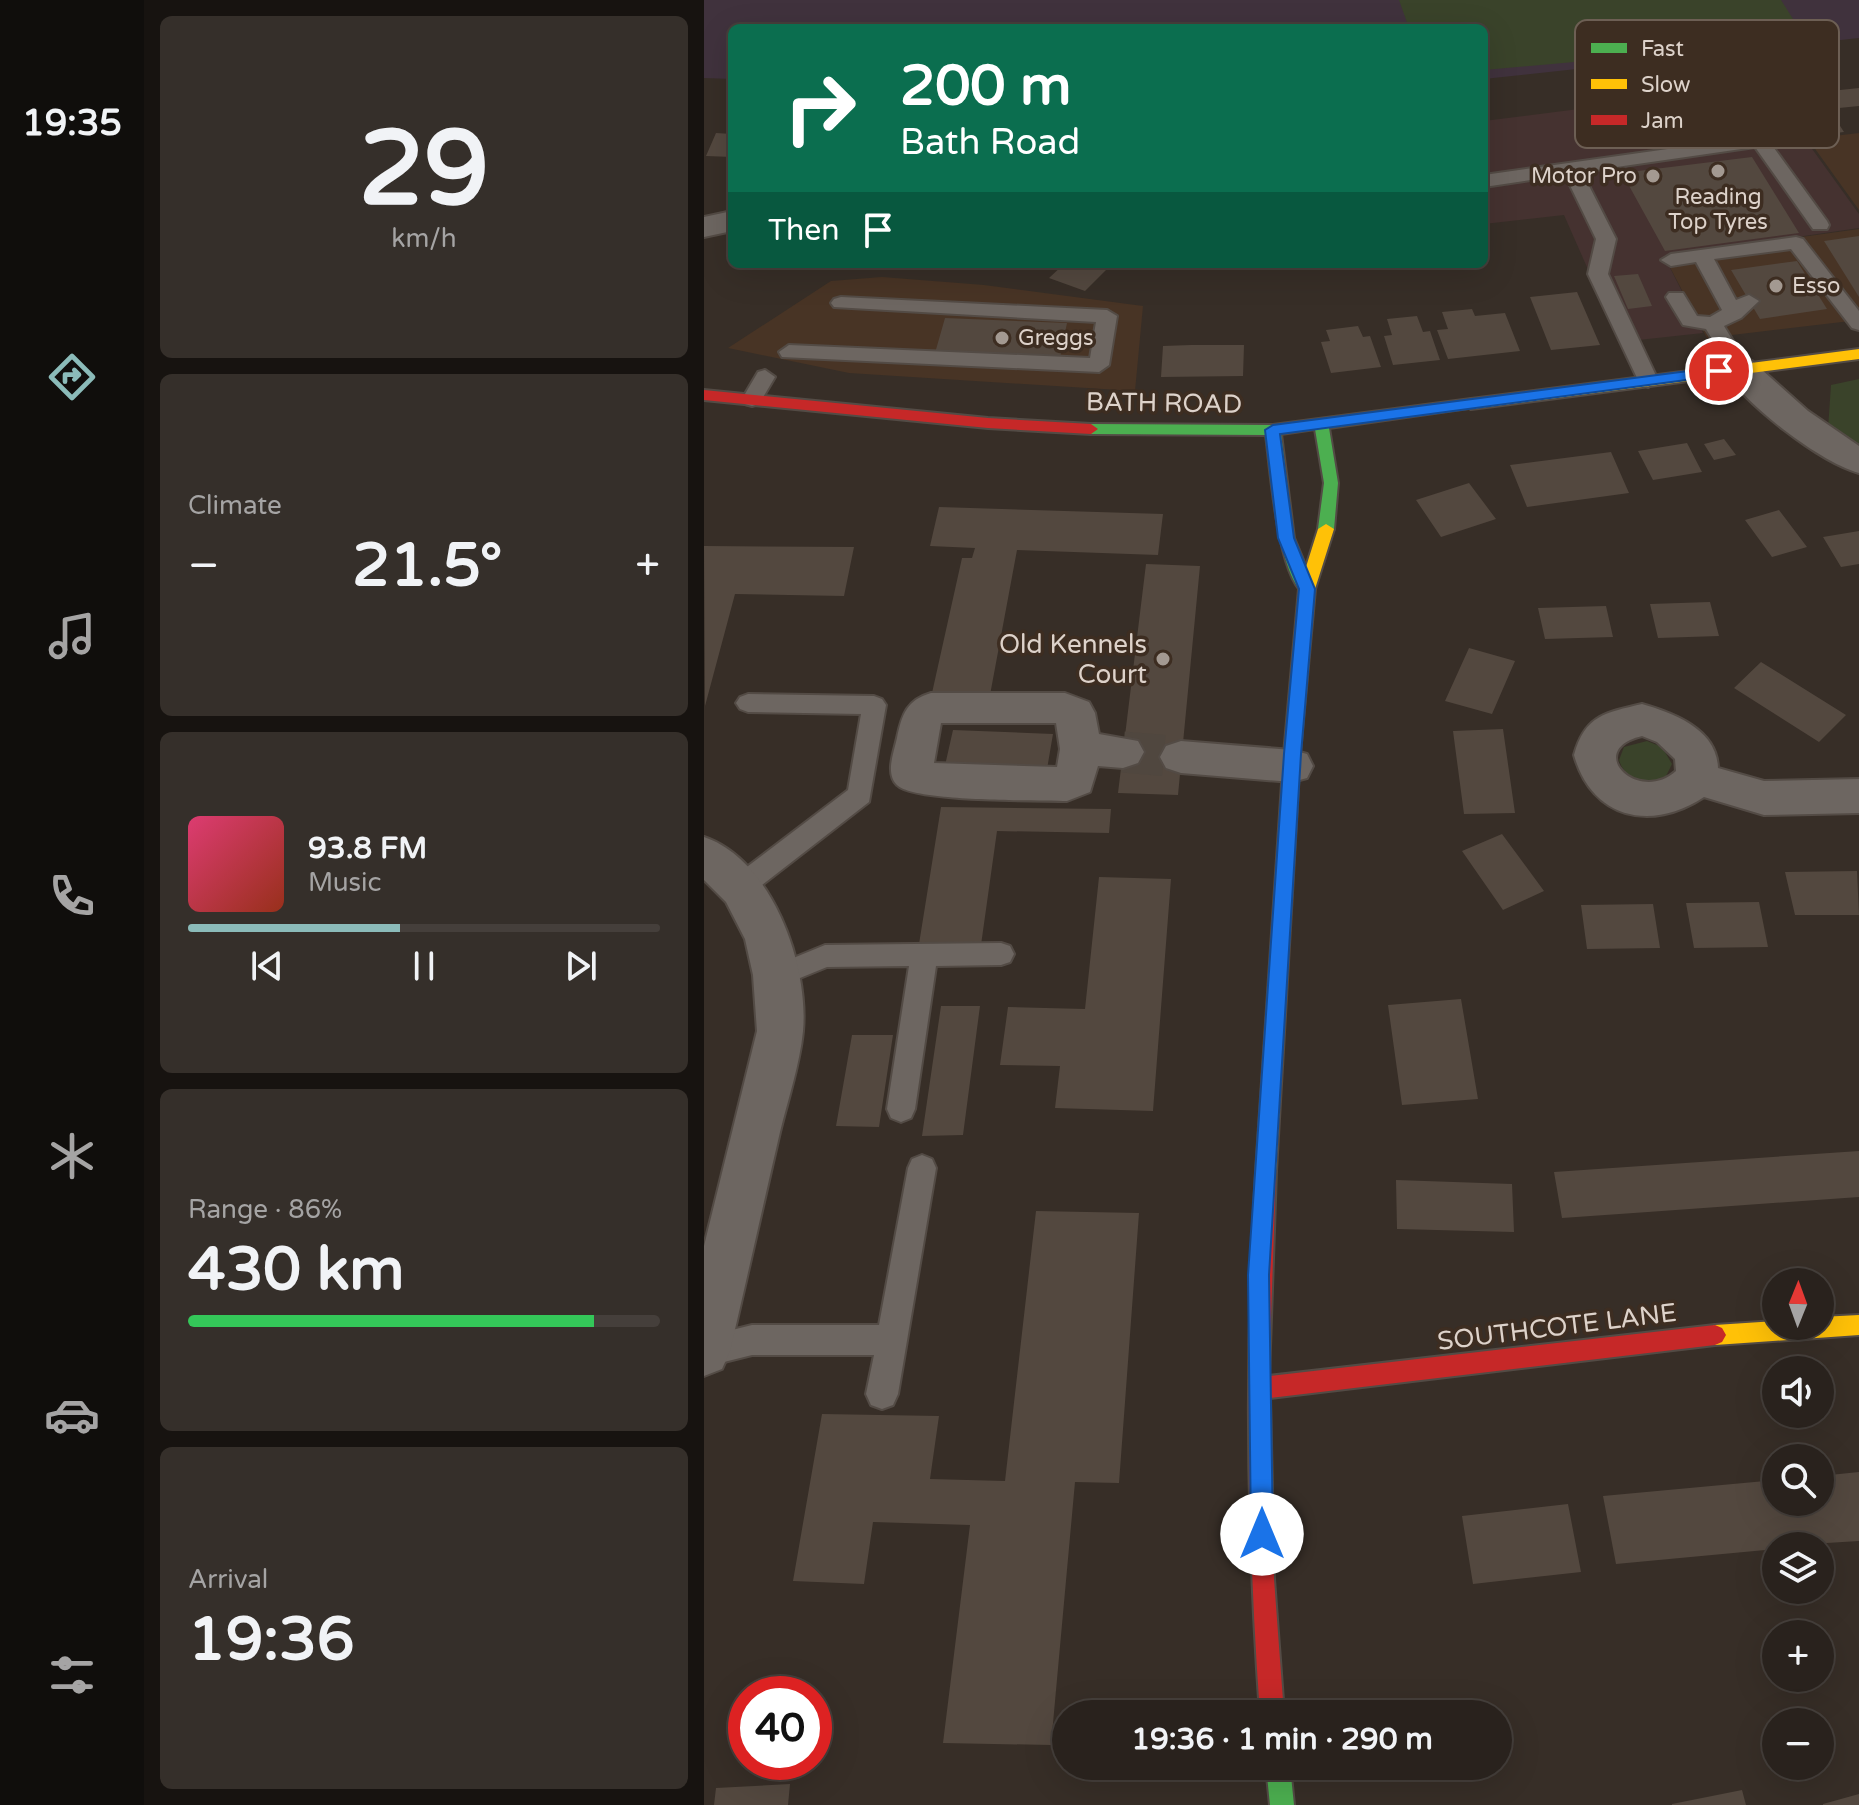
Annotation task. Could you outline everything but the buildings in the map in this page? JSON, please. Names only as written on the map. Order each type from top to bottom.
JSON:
[{"type":"street","points":[[704,227],[728,222]]},
{"type":"street","name":"BATH ROAD","points":[[704,395],[1045,427],[1178,433],[1273,430],[1859,354]]},
{"type":"street","points":[[1740,369],[1771,400],[1836,449],[1859,461]]},
{"type":"street","points":[[1271,1700],[1262,1592],[1259,1275],[1292,766],[1307,589],[1325,535],[1331,483],[1321,423]]},
{"type":"street","points":[[1273,430],[1286,538],[1307,589]]},
{"type":"street","points":[[1081,749],[1123,752]]},
{"type":"street","points":[[1181,757],[1292,766]]},
{"type":"street","points":[[1694,778],[1764,798],[1859,796]]},
{"type":"street","points":[[704,855],[740,887],[763,924],[778,976],[780,1031],[704,1351]]},
{"type":"street","name":"SOUTHCOTE LANE","points":[[1262,1388],[1704,1336],[1859,1325]]},
{"type":"street","points":[[1279,1780],[1282,1805]]},
{"type":"lane","points":[[1488,180],[1713,148]]},
{"type":"lane","points":[[1765,148],[1820,225]]},
{"type":"lane","points":[[1571,169],[1606,239],[1598,274],[1648,380]]},
{"type":"lane","points":[[1671,260],[1796,243],[1859,324]]},
{"type":"lane","points":[[1676,297],[1690,321],[1713,324],[1742,308],[1702,255]]},
{"type":"lane","points":[[789,352],[1099,365],[1107,316],[841,303]]},
{"type":"lane","points":[[1713,324],[1724,347],[1740,369]]},
{"type":"lane","points":[[752,399],[765,377]]},
{"type":"lane","points":[[740,887],[860,795],[874,705],[748,703]]},
{"type":"lane","points":[[778,976],[825,956],[1001,954]]},
{"type":"lane","points":[[901,1109],[924,955]]},
{"type":"lane","points":[[882,1394],[922,1168]]},
{"type":"lane","points":[[704,1351],[752,1340],[891,1340]]},
{"type":"shaded area","points":[[704,0],[1859,0],[1859,38],[1839,40],[1839,20],[1575,20],[1575,69],[1488,79],[1488,24],[728,24],[728,79],[704,78]]},
{"type":"shaded area","points":[[1575,109],[1575,148],[1811,148],[1859,214],[1859,228],[1664,256],[1703,333],[1620,342],[1564,215],[1488,224],[1488,120]]},
{"type":"shaded area","points":[[1859,133],[1859,210],[1814,148],[1839,148],[1839,135]]},
{"type":"shaded area","points":[[1859,229],[1859,320],[1707,338],[1664,256]]},
{"type":"shaded area","points":[[882,277],[984,285],[1143,306],[1135,391],[849,373],[728,348],[831,281]]},
{"type":"green space","points":[[1399,0],[1781,0],[1794,20],[1575,20],[1575,62],[1488,70],[1488,24],[1408,24]]},
{"type":"green space","points":[[1859,379],[1859,445],[1848,443],[1828,429],[1831,385]]},
{"type":"green space","points":[[1647,741],[1662,747],[1672,764],[1666,776],[1652,781],[1632,777],[1619,760],[1624,747]]},
{"type":"tunnel","points":[[1123,752],[1181,757]]},
{"type":"traffic: fast","points":[[1091,429],[1273,430],[1471,404]]},
{"type":"traffic: fast","points":[[1321,423],[1331,483],[1326,529]]},
{"type":"traffic: fast","points":[[1273,430],[1286,538],[1307,589]]},
{"type":"traffic: fast","points":[[1279,1780],[1282,1805]]},
{"type":"traffic: slow","points":[[1471,404],[1859,354]]},
{"type":"traffic: slow","points":[[1266,1171],[1292,754],[1307,589],[1326,529]]},
{"type":"traffic: slow","points":[[1715,1335],[1859,1325]]},
{"type":"traffic: jam","points":[[704,395],[988,423],[1091,429]]},
{"type":"traffic: jam","points":[[1266,1171],[1260,1306],[1259,1442],[1263,1579],[1271,1700]]},
{"type":"traffic: jam","points":[[1262,1388],[1715,1335]]},
{"type":"place","name":"Reading Top Tyres","points":[[1718,171]]},
{"type":"place","name":"Motor Pro","points":[[1653,176]]},
{"type":"place","name":"Esso","points":[[1776,286]]},
{"type":"place","name":"Greggs","points":[[1002,338]]},
{"type":"place","name":"Old Kennels Court","points":[[1163,659]]},
{"type":"route","points":[[1262,1534],[1259,1275],[1292,754],[1307,589],[1286,538],[1273,430],[1719,371]]}]
